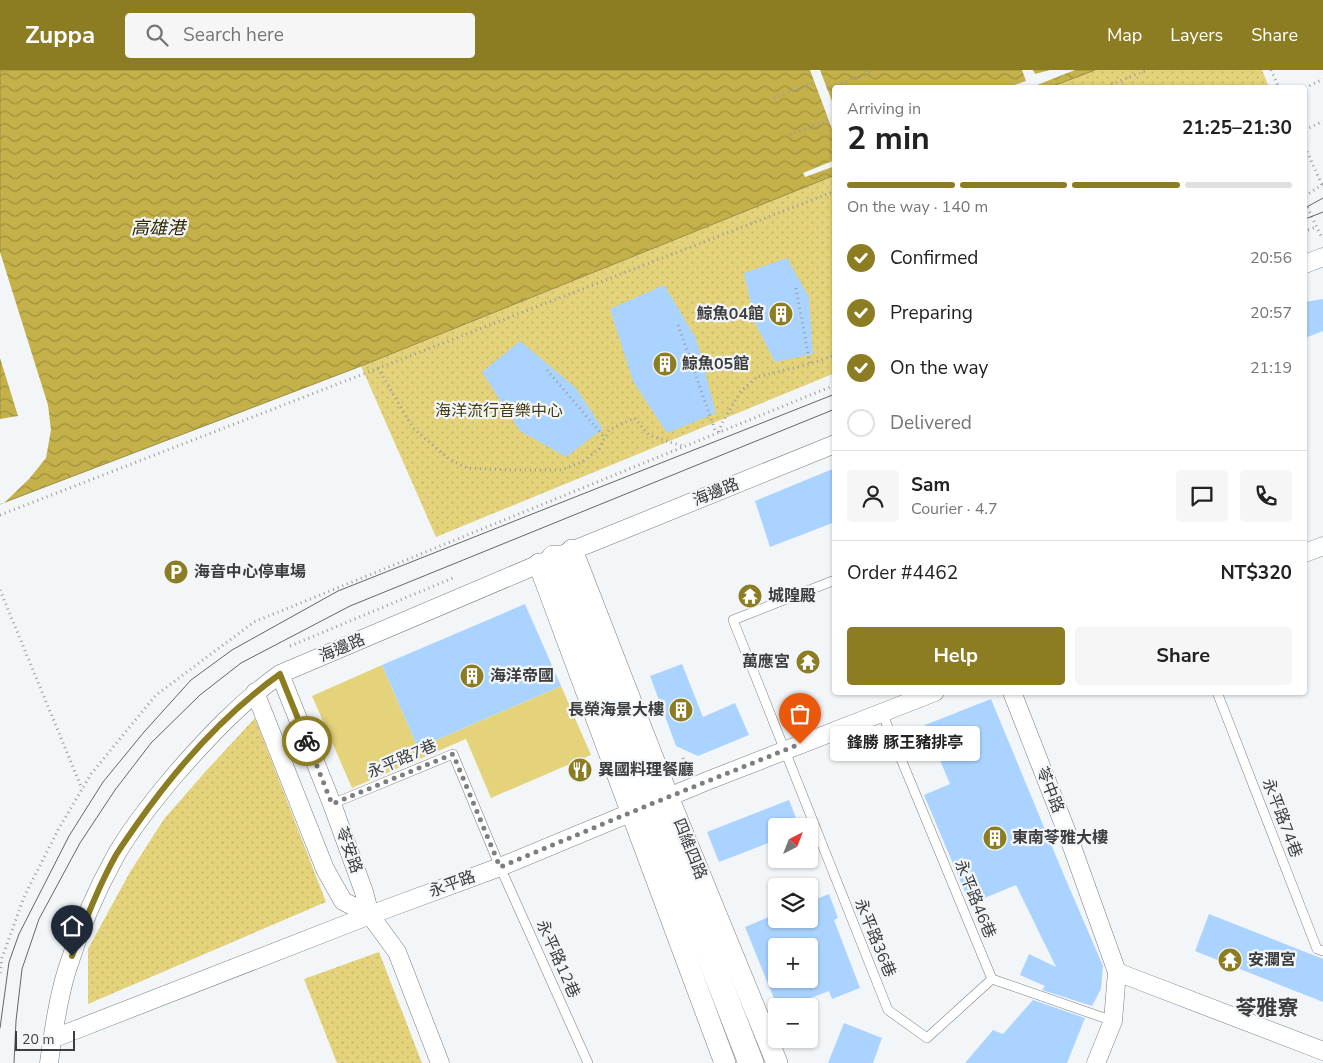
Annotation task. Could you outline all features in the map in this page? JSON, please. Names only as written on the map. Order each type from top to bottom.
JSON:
[{"type":"main road","name":"四維四路","points":[[555,558],[751,1063]]},
{"type":"street","points":[[1307,263],[1323,257]]},
{"type":"street","name":"海邊路","points":[[49,1063],[66,971],[89,910],[116,855],[154,800],[194,753],[220,724],[255,692],[280,674],[555,558],[832,445]]},
{"type":"street","points":[[1307,552],[1323,546]]},
{"type":"street","name":"苓安路","points":[[280,674],[332,804],[364,892],[370,915],[396,952],[440,1063]]},
{"type":"street","name":"苓安路","points":[[255,692],[325,869],[343,900],[370,915]]},
{"type":"street","name":"永平路","points":[[52,1039],[370,915],[500,867],[784,750],[927,695]]},
{"type":"street","name":"苓中路","points":[[1013,695],[1066,830],[1117,972],[1112,1021],[1096,1063]]},
{"type":"street","name":"四維四路","points":[[651,804],[725,1063]]},
{"type":"street","name":"四維四路","points":[[651,804],[777,1063]]},
{"type":"street","points":[[1117,972],[1323,1050]]},
{"type":"lane","points":[[784,750],[732,620],[832,581]]},
{"type":"lane","name":"永平路74巷","points":[[1218,695],[1317,949],[1323,951]]},
{"type":"lane","name":"永平路46巷","points":[[882,713],[992,979]]},
{"type":"lane","name":"永平路36巷","points":[[784,750],[888,1010],[927,1038],[992,979]]},
{"type":"lane","name":"永平路7巷","points":[[332,804],[453,754],[500,867]]},
{"type":"lane","name":"永平路12巷","points":[[500,867],[588,1063]]},
{"type":"lane","points":[[992,979],[1112,1021]]},
{"type":"path","points":[[1110,85],[1147,70]]},
{"type":"path","points":[[1271,70],[1278,85]]},
{"type":"path","points":[[837,85],[873,71]]},
{"type":"path","points":[[1307,87],[1323,79]]},
{"type":"path","points":[[774,98],[814,82]]},
{"type":"path","points":[[827,89],[832,87]]},
{"type":"path","points":[[790,135],[828,120]]},
{"type":"path","points":[[1307,129],[1323,120]]},
{"type":"path","points":[[1307,152],[1322,184],[1307,195]]},
{"type":"path","points":[[0,515],[832,192]]},
{"type":"path","points":[[1307,207],[1322,238]]},
{"type":"path","points":[[1308,230],[1316,227]]},
{"type":"path","points":[[796,288],[810,364]]},
{"type":"path","points":[[678,325],[718,432],[741,391],[757,377],[810,364],[832,356]]},
{"type":"path","points":[[378,368],[413,428],[449,459],[467,468],[561,470],[582,462],[599,449],[609,430],[634,418],[649,435],[683,447]]},
{"type":"path","points":[[547,370],[605,439]]},
{"type":"path","points":[[0,590],[82,789]]},
{"type":"green space","points":[[1095,70],[1262,70],[1268,85],[1058,85]]},
{"type":"green space","name":"海洋流行音樂中心","points":[[832,176],[832,374],[436,537],[361,366]]},
{"type":"green space","points":[[382,665],[418,748],[561,686],[591,755],[491,798],[466,739],[352,788],[312,696]]},
{"type":"green space","points":[[255,718],[326,902],[88,1004],[88,949],[130,872],[164,819]]},
{"type":"green space","points":[[379,952],[422,1063],[337,1063],[304,979]]},
{"type":"water","name":"高雄港","points":[[0,70],[1095,70],[1056,85],[832,85],[832,176],[361,366],[0,504]]},
{"type":"pier","points":[[810,70],[820,70],[832,101],[832,129]]},
{"type":"pier","points":[[1022,70],[1033,70],[1035,74],[1050,70],[1075,70],[1037,85],[1015,85],[1026,81]]},
{"type":"pier","points":[[832,161],[832,167],[805,177],[803,173]]},
{"type":"pier","points":[[0,252],[48,405],[51,430],[46,458],[29,479],[4,503],[0,504],[0,419],[18,416],[0,358]]},
{"type":"building","name":"鯨魚04館","points":[[787,258],[809,297],[813,354],[775,362],[755,323],[744,273]]},
{"type":"building","name":"鯨魚05館","points":[[664,285],[696,338],[716,413],[667,433],[633,381],[610,309]]},
{"type":"building","points":[[1323,299],[1323,331],[1307,337],[1307,302]]},
{"type":"building","points":[[520,341],[576,388],[603,429],[566,457],[520,431],[482,372]]},
{"type":"building","points":[[832,469],[832,523],[770,547],[755,501]]},
{"type":"building","name":"海洋帝國","points":[[525,604],[561,686],[418,748],[382,665]]},
{"type":"building","name":"長榮海景大樓","points":[[682,664],[703,717],[735,703],[749,735],[698,756],[676,746],[650,676]]},
{"type":"building","points":[[991,699],[1103,966],[1101,989],[1092,1006],[1042,990],[1045,986],[1020,975],[1029,954],[1056,967],[1016,885],[970,904],[924,795],[950,784],[925,725]]},
{"type":"building","points":[[789,800],[796,818],[768,818],[768,843],[719,862],[707,832]]},
{"type":"building","points":[[829,894],[838,918],[834,920],[860,988],[832,999],[829,991],[811,998],[774,998],[770,988],[818,988],[818,938],[768,938],[768,984],[745,927],[768,917],[768,928],[818,928],[818,898]]},
{"type":"building","name":"安瀾宮","points":[[1209,914],[1323,959],[1323,1002],[1195,951]]},
{"type":"building","points":[[1033,1000],[1085,1018],[1067,1063],[965,1063],[993,1030],[1003,1034]]},
{"type":"building","points":[[844,1023],[882,1038],[873,1063],[828,1063]]},
{"type":"tram line","points":[[1307,207],[1323,198]]},
{"type":"tram line","points":[[1307,218],[1323,212]]},
{"type":"tram line","points":[[0,1028],[9,962],[19,934],[69,836],[103,782],[144,732],[191,680],[232,650],[338,591],[832,395]]},
{"type":"tram line","points":[[14,1063],[16,1021],[22,969],[39,919],[80,843],[115,790],[151,743],[200,695],[241,663],[350,606],[832,410]]},
{"type":"way so far","points":[[307,741],[332,804],[453,754],[500,867],[800,744]]},
{"type":"place","name":"鯨魚04館","points":[[781,314]]},
{"type":"place","name":"鯨魚05館","points":[[665,364]]},
{"type":"place","name":"海音中心停車場","points":[[176,572]]},
{"type":"place","name":"城隍殿","points":[[750,596]]},
{"type":"place","name":"萬應宮","points":[[808,662]]},
{"type":"place","name":"海洋帝國","points":[[472,676]]},
{"type":"place","name":"長榮海景大樓","points":[[681,710]]},
{"type":"place","name":"鋒勝 豚王豬排亭","points":[[800,744]]},
{"type":"place","name":"異國料理餐廳","points":[[580,770]]},
{"type":"place","name":"東南苓雅大樓","points":[[995,838]]},
{"type":"place","name":"安瀾宮","points":[[1230,960]]},
{"type":"district","name":"苓雅寮","points":[[1267,1008]]},
{"type":"route","points":[[72,956],[89,910],[116,855],[154,800],[220,724],[255,692],[280,674],[307,741]]}]
